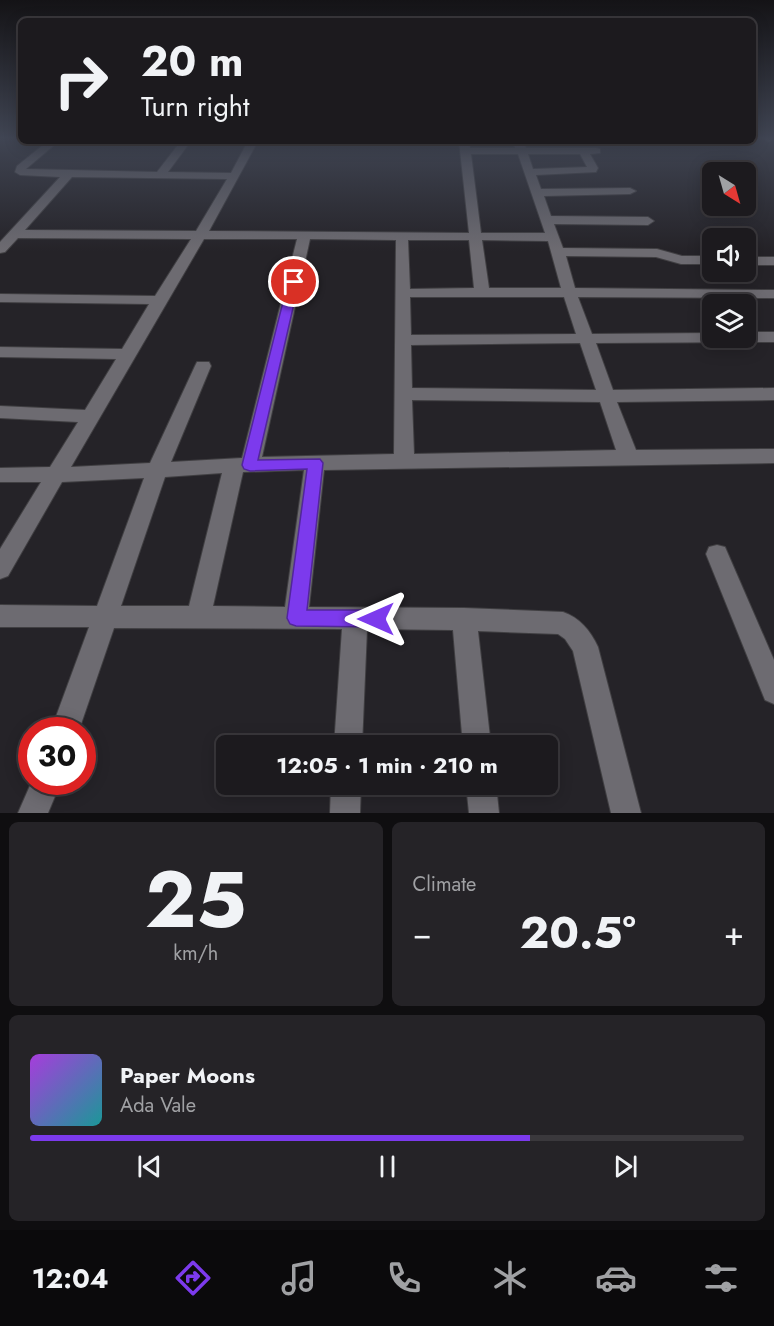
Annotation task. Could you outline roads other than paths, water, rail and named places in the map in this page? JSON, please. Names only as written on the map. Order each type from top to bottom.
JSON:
[{"type":"street","points":[[0,249],[68,175]]},
{"type":"street","points":[[0,569],[234,176],[155,175]]},
{"type":"street","points":[[468,175],[482,292]]},
{"type":"street","points":[[531,175],[569,291],[628,456]]},
{"type":"street","points":[[538,193],[630,191]]},
{"type":"street","points":[[546,220],[648,220]]},
{"type":"street","points":[[15,234],[199,237],[551,237]]},
{"type":"street","points":[[199,617],[304,237]]},
{"type":"street","points":[[402,237],[405,340],[404,461]]},
{"type":"street","points":[[558,252],[649,253],[681,260],[702,260]]},
{"type":"street","points":[[756,261],[774,261]]},
{"type":"street","points":[[403,293],[569,291],[774,294]]},
{"type":"street","points":[[0,298],[159,300]]},
{"type":"street","points":[[405,340],[774,337]]},
{"type":"street","points":[[0,351],[128,354]]},
{"type":"street","points":[[70,717],[158,468],[203,366]]},
{"type":"street","points":[[405,394],[606,396],[774,394]]},
{"type":"street","points":[[0,412],[90,416]]},
{"type":"street","points":[[0,475],[57,476],[158,468],[315,463],[628,456],[774,456]]},
{"type":"street","points":[[296,618],[315,463]]},
{"type":"street","points":[[717,554],[774,691]]},
{"type":"street","points":[[0,616],[464,619],[563,623],[574,631],[585,647],[626,813]]},
{"type":"street","points":[[349,735],[355,619]]},
{"type":"street","points":[[464,619],[476,735]]},
{"type":"street","points":[[33,813],[41,795]]},
{"type":"street","points":[[345,813],[346,795]]},
{"type":"street","points":[[483,795],[484,813]]}]
